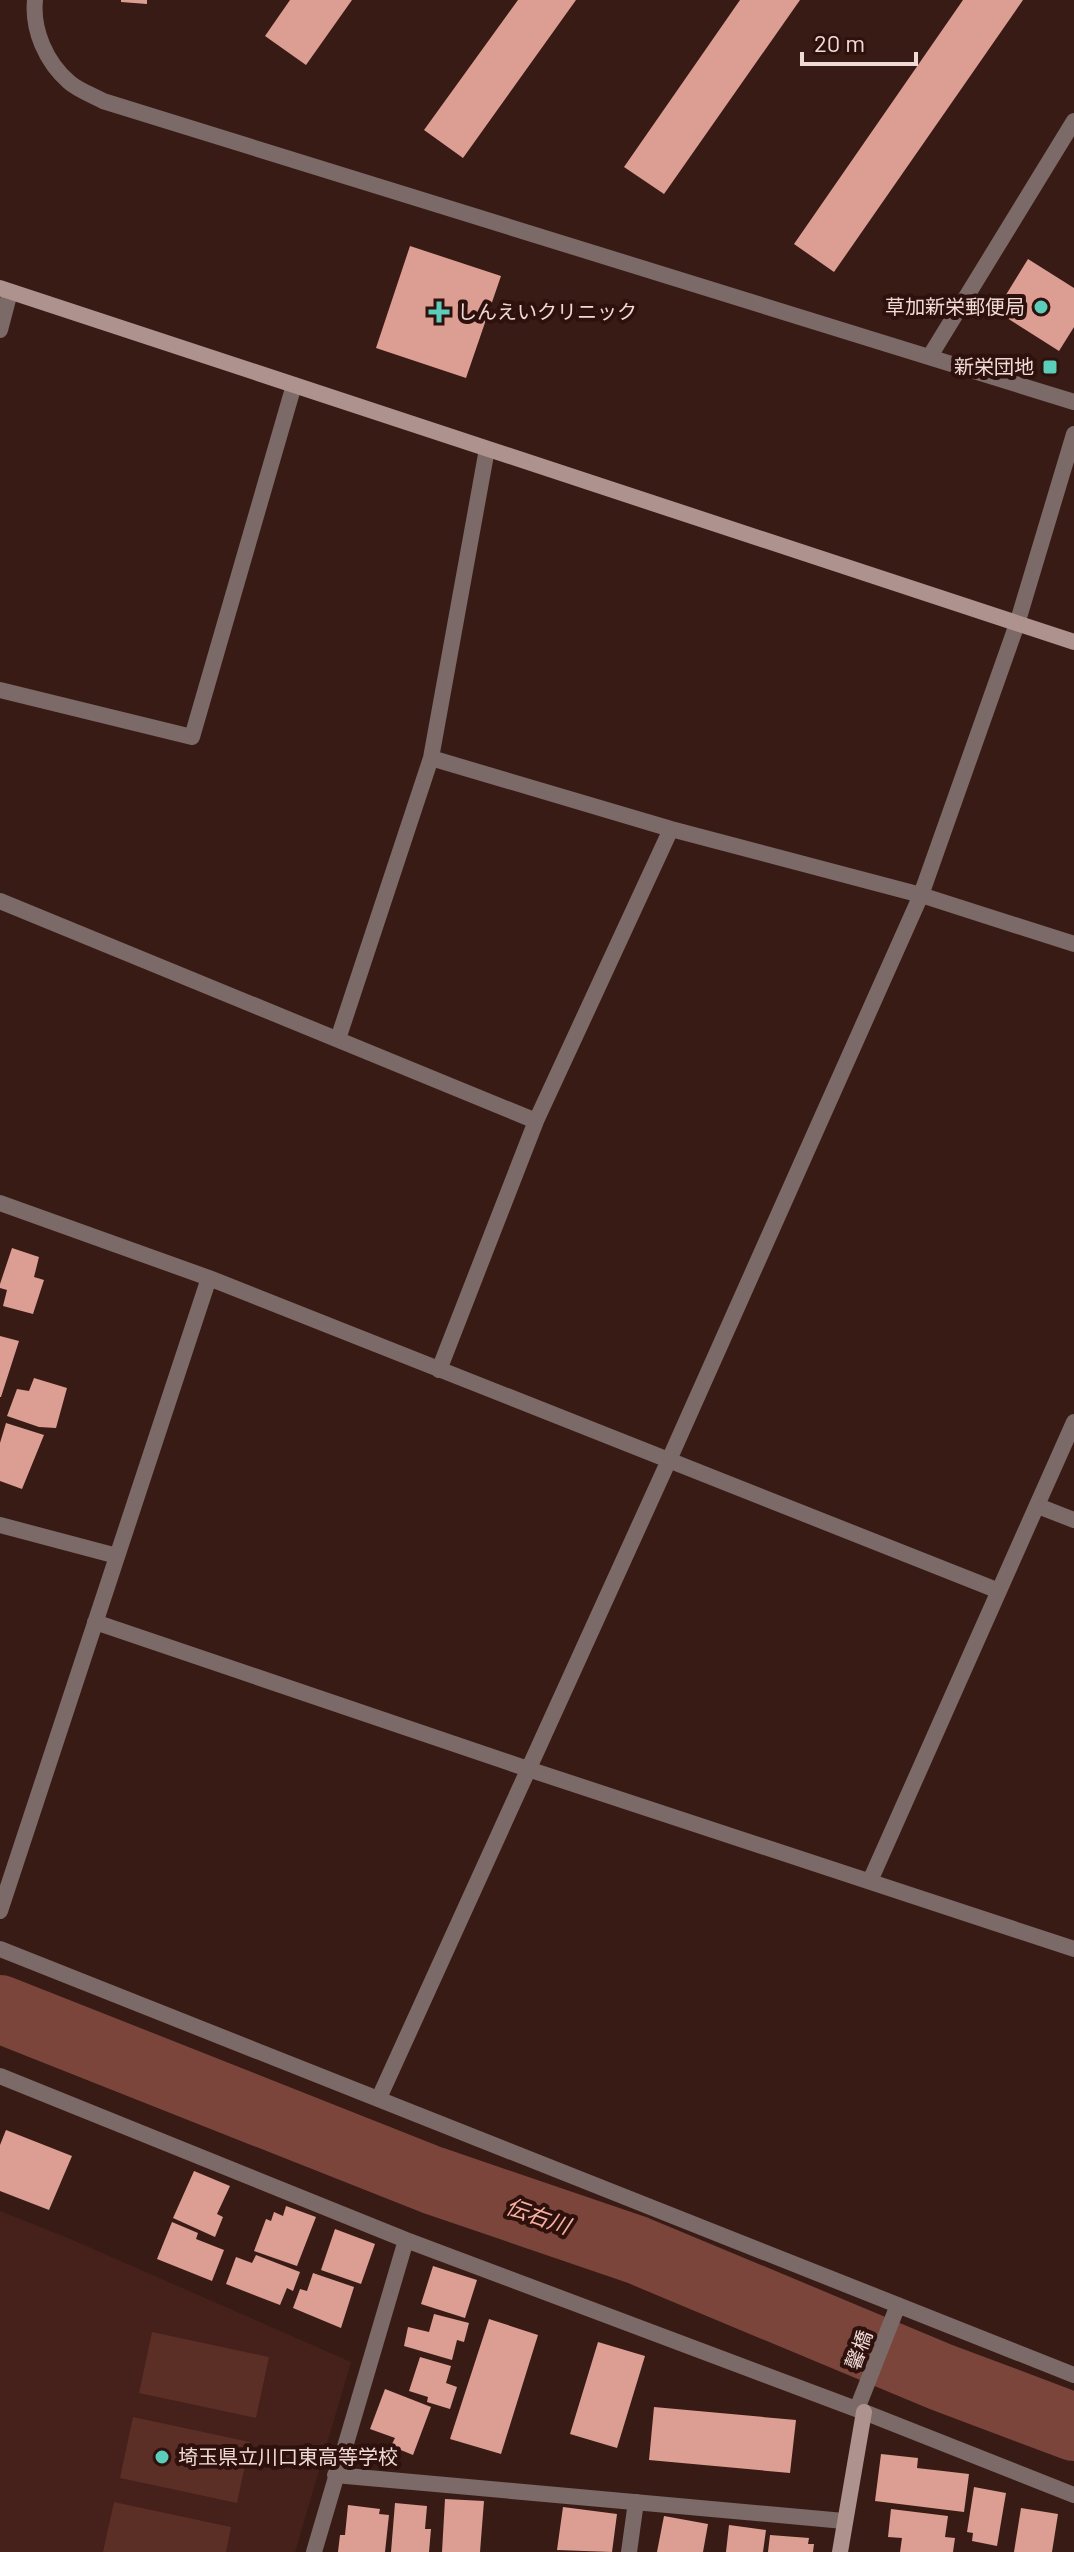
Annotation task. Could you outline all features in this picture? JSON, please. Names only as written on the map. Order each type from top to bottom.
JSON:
[{"type":"street","points":[[35,0],[39,37],[51,63],[70,84],[103,101],[1074,402]]},
{"type":"street","points":[[930,356],[1074,121]]},
{"type":"street","points":[[0,330],[5,290],[1074,642]]},
{"type":"street","points":[[0,690],[192,737],[294,385]]},
{"type":"street","points":[[379,2098],[921,895],[1017,624],[1074,434]]},
{"type":"street","points":[[338,1039],[431,758],[487,449]]},
{"type":"street","points":[[431,758],[671,829],[921,895],[1074,944]]},
{"type":"street","points":[[439,1370],[536,1121],[671,829]]},
{"type":"street","points":[[0,901],[536,1121]]},
{"type":"street","points":[[0,1203],[209,1278],[999,1591]]},
{"type":"street","points":[[0,1911],[209,1278]]},
{"type":"street","points":[[870,1881],[1074,1422]]},
{"type":"street","points":[[1038,1506],[1074,1520]]},
{"type":"street","points":[[0,1525],[117,1556]]},
{"type":"street","points":[[95,1622],[1074,1949]]},
{"type":"street","points":[[0,1949],[1074,2375]]},
{"type":"street","points":[[0,2076],[406,2240],[861,2411],[1074,2495]]},
{"type":"street","points":[[314,2552],[406,2240]]},
{"type":"street","name":"馨橋","points":[[861,2411],[898,2305]]},
{"type":"street","points":[[840,2552],[861,2411]]},
{"type":"street","points":[[335,2475],[844,2521]]},
{"type":"street","points":[[629,2552],[636,2502]]},
{"type":"shaded area","name":"埼玉県立川口東高等学校","points":[[0,2211],[351,2362],[295,2552],[0,2552]]},
{"type":"shaded area","points":[[152,2332],[269,2357],[256,2418],[139,2393]]},
{"type":"shaded area","points":[[133,2417],[250,2442],[237,2503],[120,2478]]},
{"type":"shaded area","points":[[114,2502],[231,2527],[226,2552],[103,2552]]},
{"type":"building","points":[[147,0],[147,4],[121,2]]},
{"type":"building","points":[[290,0],[352,0],[306,65],[265,36]]},
{"type":"building","points":[[518,0],[576,0],[463,158],[424,130]]},
{"type":"building","points":[[740,0],[800,0],[664,194],[624,167]]},
{"type":"building","points":[[963,0],[1023,0],[834,272],[794,244]]},
{"type":"building","points":[[410,246],[501,276],[466,378],[376,348]]},
{"type":"building","points":[[1028,259],[1074,288],[1074,327],[1059,351],[996,311]]},
{"type":"building","points":[[12,1248],[39,1257],[34,1277],[44,1280],[33,1314],[3,1306],[7,1290],[0,1288],[0,1284]]},
{"type":"building","points":[[0,1336],[19,1341],[1,1397],[0,1397]]},
{"type":"building","points":[[34,1378],[67,1388],[56,1428],[39,1427],[7,1416],[17,1389],[29,1391]]},
{"type":"building","points":[[6,1423],[44,1435],[22,1489],[0,1481],[0,1443]]},
{"type":"building","points":[[6,2130],[72,2156],[49,2210],[0,2191],[0,2145]]},
{"type":"building","points":[[194,2171],[230,2186],[217,2214],[223,2217],[215,2237],[173,2218]]},
{"type":"building","points":[[286,2206],[316,2217],[297,2266],[254,2251],[266,2219],[271,2221],[274,2212],[283,2216]]},
{"type":"building","points":[[172,2222],[198,2233],[196,2239],[224,2250],[212,2281],[157,2259]]},
{"type":"building","points":[[335,2229],[375,2244],[361,2284],[321,2270]]},
{"type":"building","points":[[256,2255],[300,2272],[293,2291],[287,2288],[280,2305],[226,2284],[236,2257],[252,2263]]},
{"type":"building","points":[[433,2266],[477,2280],[465,2318],[421,2304]]},
{"type":"building","points":[[313,2273],[354,2287],[341,2328],[293,2308],[300,2289],[307,2291]]},
{"type":"building","points":[[434,2314],[469,2323],[464,2342],[457,2340],[452,2360],[404,2346],[408,2327],[429,2332]]},
{"type":"building","points":[[489,2319],[538,2335],[501,2454],[450,2439]]},
{"type":"building","points":[[598,2342],[645,2356],[617,2448],[570,2434]]},
{"type":"building","points":[[420,2357],[451,2366],[446,2383],[457,2387],[450,2409],[427,2402],[428,2397],[409,2391]]},
{"type":"building","points":[[385,2389],[431,2407],[413,2455],[391,2446],[395,2438],[370,2429]]},
{"type":"building","points":[[654,2407],[796,2420],[790,2473],[649,2460]]},
{"type":"building","points":[[881,2454],[918,2458],[917,2468],[969,2474],[964,2512],[875,2501]]},
{"type":"building","points":[[974,2487],[1006,2493],[997,2546],[972,2541],[973,2533],[967,2532]]},
{"type":"building","points":[[445,2499],[484,2501],[480,2552],[442,2552]]},
{"type":"building","points":[[395,2503],[427,2506],[425,2529],[431,2529],[429,2552],[391,2552]]},
{"type":"building","points":[[348,2505],[380,2509],[379,2514],[389,2515],[385,2552],[338,2552],[340,2535],[345,2535]]},
{"type":"building","points":[[563,2507],[617,2514],[612,2552],[557,2550]]},
{"type":"building","points":[[1021,2508],[1058,2514],[1052,2552],[1014,2552]]},
{"type":"building","points":[[891,2509],[948,2516],[945,2537],[955,2538],[953,2552],[900,2552],[902,2538],[888,2537]]},
{"type":"building","points":[[664,2516],[708,2524],[703,2552],[657,2552]]},
{"type":"building","points":[[729,2525],[766,2530],[763,2552],[726,2552]]},
{"type":"building","points":[[770,2535],[809,2538],[808,2544],[814,2544],[813,2552],[768,2552]]},
{"type":"waterway","name":"伝右川","points":[[0,2009],[432,2180],[637,2250],[941,2377],[1074,2427]]},
{"type":"place","name":"草加新栄郵便局","points":[[1041,307]]},
{"type":"place","name":"しんえいクリニック","points":[[439,312]]},
{"type":"place","name":"新栄団地","points":[[1050,367]]},
{"type":"place","name":"埼玉県立川口東高等学校","points":[[162,2457]]}]
